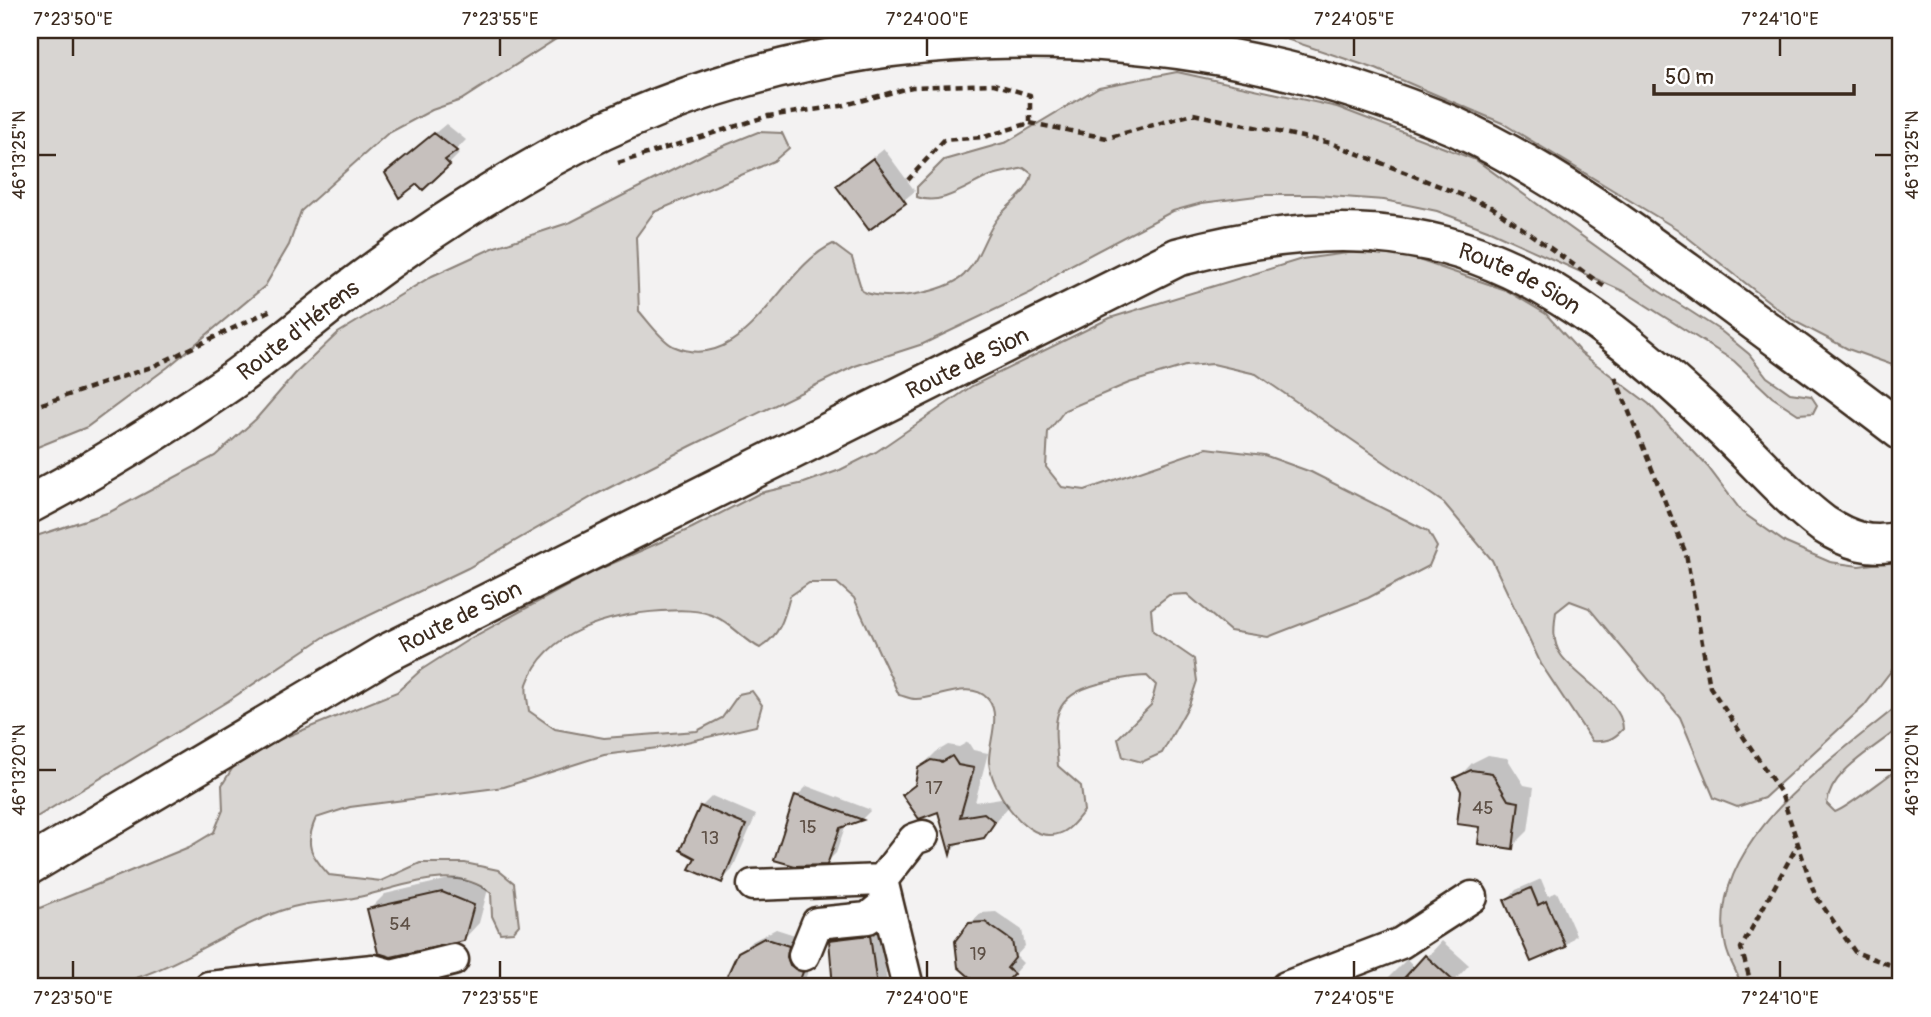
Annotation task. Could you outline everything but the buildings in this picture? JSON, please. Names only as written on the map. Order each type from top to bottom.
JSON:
[{"type":"main road","name":"Route d'Hérens","points":[[30,503],[105,463],[192,408],[401,252],[562,151],[630,118],[721,83],[810,58],[925,38],[1044,32],[1143,37],[1230,52],[1312,71],[1394,99],[1515,157],[1615,218],[1901,431]]},
{"type":"main road","name":"Route de Sion","points":[[30,865],[385,654],[1178,257],[1234,242],[1345,230],[1387,233],[1481,256],[1533,278],[1575,303],[1625,342],[1823,524],[1860,542],[1880,544],[1901,540]]},
{"type":"lane","points":[[804,955],[817,923],[868,918],[914,839],[923,836]]},
{"type":"lane","points":[[753,885],[885,891]]},
{"type":"lane","points":[[885,891],[908,987]]},
{"type":"lane","points":[[1286,987],[1401,943],[1472,897]]},
{"type":"lane","points":[[209,987],[373,970],[391,975],[453,960]]},
{"type":"path","points":[[605,167],[768,116],[841,106],[912,88],[994,84],[1030,95],[1030,123]]},
{"type":"path","points":[[908,180],[944,140],[984,137],[1030,123],[1107,138],[1192,114],[1331,143],[1492,206],[1607,287],[1613,298]]},
{"type":"path","points":[[30,408],[154,366],[279,308]]},
{"type":"path","points":[[1625,342],[1610,364],[1686,554],[1710,687],[1781,793],[1815,895],[1855,952],[1901,969]]},
{"type":"path","points":[[1752,987],[1741,948],[1798,844]]},
{"type":"shaded area","points":[[30,30],[570,30],[461,100],[432,110],[387,134],[301,211],[289,245],[265,286],[168,367],[87,427],[30,450]]},
{"type":"shaded area","points":[[1259,30],[1901,30],[1901,368],[1848,349],[1792,320],[1677,229],[1502,123],[1376,69]]},
{"type":"shaded area","points":[[1177,72],[1337,107],[1476,160],[1654,288],[1721,331],[1749,354],[1767,377],[1790,393],[1811,396],[1817,405],[1813,413],[1798,414],[1772,397],[1734,361],[1625,292],[1490,231],[1437,211],[1384,200],[1315,195],[1264,195],[1202,203],[1173,211],[1065,268],[1032,292],[923,344],[855,366],[691,446],[597,494],[468,568],[324,637],[228,701],[30,821],[30,538],[110,512],[215,456],[256,419],[295,374],[338,333],[432,276],[495,247],[571,222],[706,153],[758,132],[782,133],[789,148],[774,161],[654,212],[636,237],[639,311],[664,339],[673,346],[698,352],[721,347],[741,334],[760,316],[814,256],[833,244],[852,258],[862,291],[900,296],[944,287],[964,275],[1002,213],[1027,188],[1032,174],[1024,168],[990,176],[945,197],[917,197],[917,187],[944,160],[1007,142],[1099,87]]},
{"type":"shaded area","points":[[1355,252],[1398,253],[1506,290],[1546,314],[1581,353],[1649,404],[1708,467],[1742,512],[1786,543],[1830,562],[1859,566],[1901,560],[1901,658],[1864,706],[1764,798],[1737,807],[1714,798],[1680,717],[1589,608],[1570,601],[1556,612],[1554,634],[1558,650],[1568,663],[1607,699],[1621,719],[1623,729],[1609,740],[1592,741],[1541,664],[1492,560],[1444,503],[1256,374],[1213,364],[1185,366],[1129,383],[1065,410],[1048,432],[1046,467],[1062,487],[1085,490],[1207,448],[1264,455],[1311,472],[1428,531],[1437,547],[1429,566],[1368,598],[1268,637],[1230,631],[1187,594],[1169,595],[1151,609],[1153,631],[1194,659],[1197,681],[1189,705],[1162,753],[1142,762],[1123,757],[1118,738],[1151,705],[1156,685],[1147,676],[1129,677],[1082,689],[1063,704],[1056,724],[1058,766],[1081,786],[1084,811],[1062,833],[1040,834],[1029,828],[1010,809],[995,785],[989,762],[994,713],[988,699],[981,693],[963,690],[915,699],[899,695],[854,598],[837,583],[809,583],[790,596],[780,626],[772,638],[760,648],[710,614],[669,611],[622,616],[583,628],[565,638],[549,650],[536,665],[526,687],[529,711],[555,729],[604,738],[697,731],[722,718],[739,694],[752,691],[762,705],[756,726],[665,747],[604,755],[504,787],[350,807],[316,818],[310,835],[311,849],[329,875],[381,881],[420,863],[465,863],[498,870],[514,883],[519,925],[513,932],[500,933],[492,916],[491,893],[475,883],[458,879],[421,881],[348,899],[289,908],[260,919],[161,968],[120,983],[86,988],[30,987],[30,912],[189,847],[214,832],[223,810],[222,785],[235,764],[271,743],[397,692],[421,670],[471,638],[593,572],[692,528],[760,493],[804,483],[840,470],[876,452],[972,386],[1110,318],[1302,259]]},
{"type":"shaded area","points":[[1901,703],[1901,726],[1846,770],[1830,792],[1827,804],[1835,812],[1840,810],[1901,767],[1901,987],[1742,987],[1726,947],[1724,909],[1734,873],[1753,839],[1779,807],[1810,778]]}]
